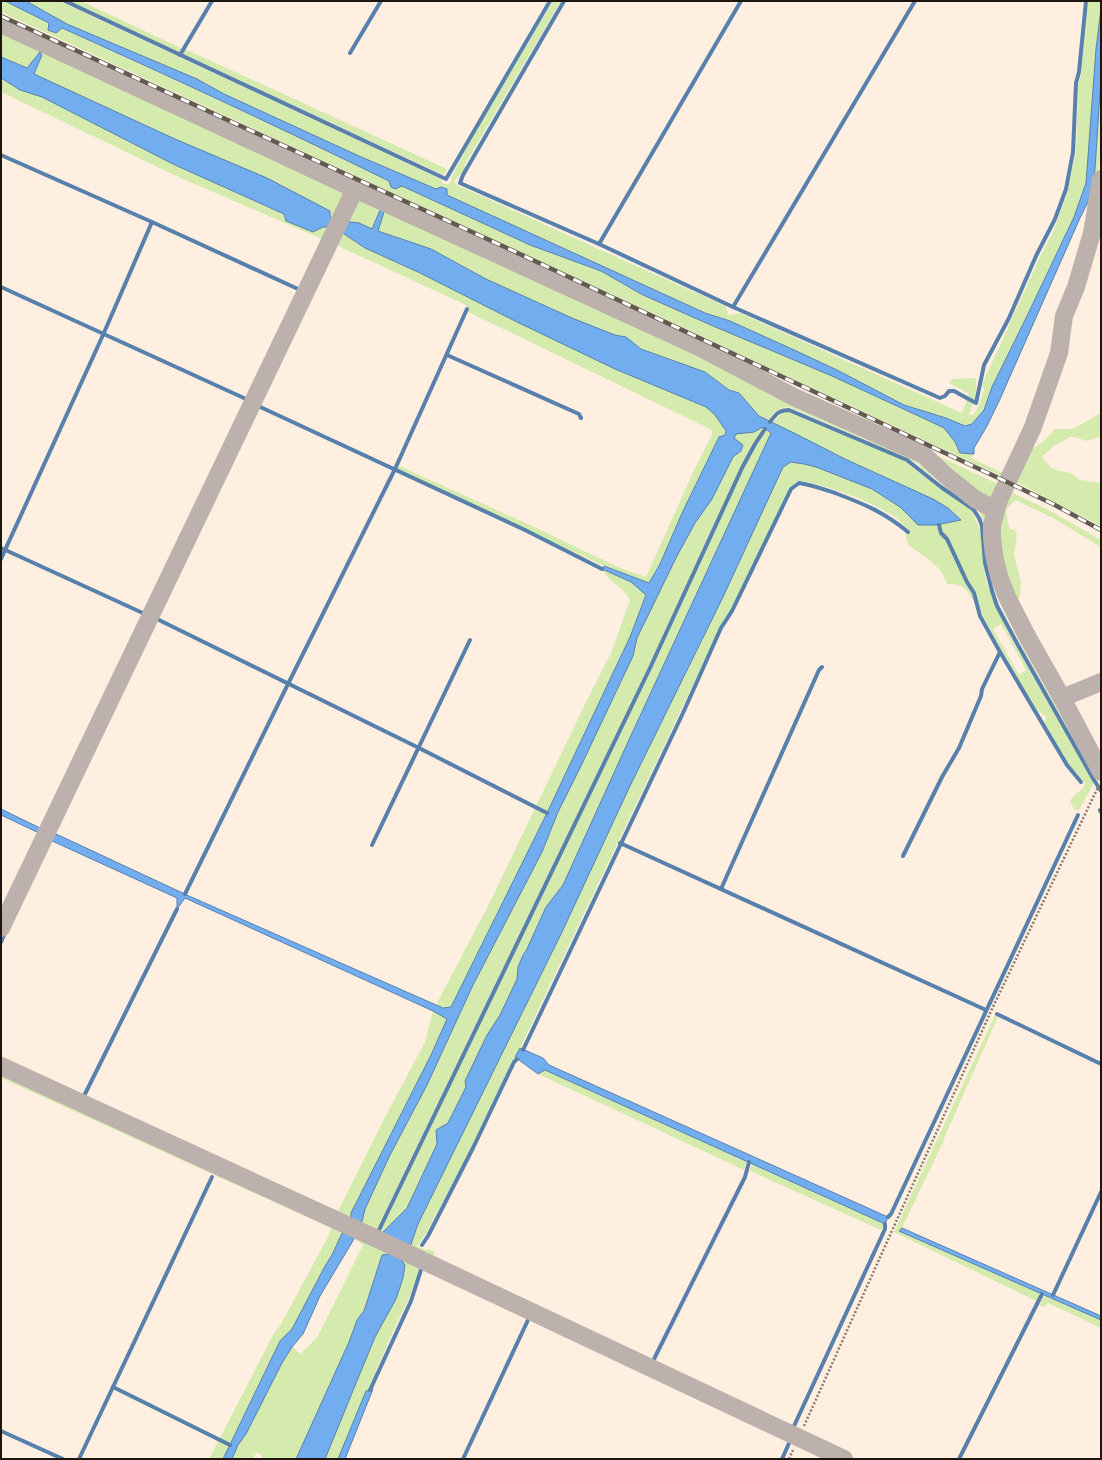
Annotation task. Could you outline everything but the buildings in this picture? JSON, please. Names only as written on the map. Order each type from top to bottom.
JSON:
[{"type":"street","points":[[1,24],[699,347],[794,397],[924,455],[945,475],[975,499],[995,510]]},
{"type":"street","points":[[1101,179],[1092,233],[1076,287],[1064,316],[1059,353],[1033,427],[995,510],[992,538],[999,576],[1007,597],[1026,636],[1062,698],[1101,772]]},
{"type":"street","points":[[1,928],[355,189]]},
{"type":"street","points":[[1062,698],[1101,682]]},
{"type":"street","points":[[1,1066],[375,1238],[844,1459]]},
{"type":"path","points":[[789,1459],[992,1009],[1101,780]]},
{"type":"green space","points":[[1,1],[5,1],[49,23],[48,30],[61,28],[314,144],[389,181],[391,187],[396,189],[402,186],[530,245],[601,271],[643,295],[832,376],[925,419],[944,428],[955,442],[960,453],[974,454],[971,458],[1005,474],[1003,477],[603,290],[1,12]]},
{"type":"green space","points":[[26,1],[59,1],[439,178],[444,184],[449,184],[452,181],[451,177],[480,124],[553,1],[561,1],[464,166],[467,170],[465,173],[461,173],[454,182],[457,185],[725,306],[729,315],[740,313],[962,413],[969,394],[949,383],[953,379],[976,378],[975,397],[969,415],[973,415],[978,407],[984,389],[982,385],[1039,259],[1054,230],[1067,194],[1076,152],[1078,85],[1081,75],[1088,1],[1101,1],[1086,183],[1074,217],[992,387],[984,410],[972,424],[966,426],[904,405],[837,370],[792,349],[730,321],[705,313],[447,195],[447,189],[441,187],[436,189],[359,156],[224,94],[197,79],[67,24]]},
{"type":"green space","points":[[68,1],[81,1],[181,48],[180,53]]},
{"type":"green space","points":[[1,29],[40,52],[27,68],[1,57]]},
{"type":"green space","points":[[185,49],[447,169],[444,175],[183,54]]},
{"type":"green space","points":[[50,53],[343,192],[345,196],[333,220],[329,211],[267,178],[175,139],[34,74],[42,55]]},
{"type":"green space","points":[[1101,77],[1101,153],[1096,189],[1091,196],[1095,169]]},
{"type":"green space","points":[[1,79],[20,90],[42,97],[175,165],[284,214],[286,221],[313,232],[323,226],[329,227],[324,240],[174,175],[1,92]]},
{"type":"green space","points":[[362,200],[381,208],[372,230],[359,223],[343,221],[356,202]]},
{"type":"green space","points":[[385,209],[913,456],[988,512],[988,538],[1099,776],[1096,781],[1019,641],[996,594],[991,580],[984,525],[980,513],[972,504],[922,469],[919,464],[909,459],[790,407],[783,408],[778,411],[768,421],[759,416],[739,394],[729,390],[705,372],[641,349],[626,337],[615,335],[572,318],[486,279],[431,249],[377,230]]},
{"type":"green space","points":[[338,230],[365,248],[418,272],[615,369],[706,407],[715,415],[726,431],[725,435],[719,437],[683,511],[660,564],[649,583],[604,566],[397,469],[399,466],[528,524],[618,567],[646,577],[694,470],[712,435],[712,430],[468,312],[469,308],[466,305],[334,244]]},
{"type":"green space","points":[[719,353],[1002,486],[989,500],[946,473]]},
{"type":"green space","points":[[789,411],[909,462],[913,465],[913,468],[970,508],[980,529],[986,581],[992,598],[1012,640],[1094,783],[1079,810],[1074,809],[1070,801],[1085,785],[1083,780],[1069,764],[1044,722],[1046,716],[1037,710],[1015,674],[983,616],[978,602],[974,602],[967,591],[961,586],[947,584],[941,571],[936,566],[908,545],[905,533],[909,530],[895,517],[862,500],[833,489],[797,481],[789,488],[732,608],[721,626],[471,1148],[425,1235],[417,1246],[435,1252],[434,1256],[525,1302],[539,1307],[581,1331],[797,1430],[796,1432],[376,1235],[1,1062],[1,1058],[81,1095],[86,1099],[338,1211],[384,1119],[425,1042],[433,1011],[447,1019],[431,1055],[351,1213],[352,1220],[359,1224],[362,1222],[365,1209],[390,1155],[427,1085],[473,985],[542,852],[558,812],[633,656],[637,638],[677,556],[695,523],[712,499],[733,457],[741,451],[743,445],[734,438],[736,433],[754,432],[763,427],[764,428],[740,468],[648,668],[376,1231],[377,1235],[651,670],[743,469],[766,429],[771,433],[563,885],[546,907],[526,951],[522,955],[518,967],[517,979],[500,1015],[487,1035],[465,1081],[466,1087],[448,1123],[436,1130],[437,1144],[407,1208],[382,1233],[395,1241],[410,1246],[418,1224],[562,932],[630,786],[723,597],[783,467],[791,462],[804,464],[816,467],[872,489],[900,507],[918,525],[936,525],[960,520],[948,508],[933,499],[845,459],[772,423],[783,412]],"holes":[[[1001,624],[1026,670],[1019,675],[993,629]]]},
{"type":"green space","points":[[1101,413],[1101,437],[1085,441],[1076,437],[1070,437],[1054,446],[1042,457],[1051,468],[1071,473],[1080,480],[1101,483],[1101,526],[1012,480],[1023,455],[1044,441],[1055,429],[1073,429]]},
{"type":"green space","points":[[1008,492],[1045,508],[1101,540],[1101,547],[1053,518],[1015,500],[1006,510],[1010,529],[1015,530],[1017,535],[1014,555],[1021,582],[1020,596],[1015,604],[995,545]]},
{"type":"green space","points":[[602,569],[631,582],[646,595],[630,637],[547,813],[451,1007],[443,1008],[436,1005],[489,904],[611,653],[630,600],[624,592],[608,578]]},
{"type":"green space","points":[[995,1015],[998,1017],[944,1140],[900,1230],[1040,1293],[1036,1301],[894,1232]]},
{"type":"green space","points":[[545,1070],[746,1161],[744,1170],[538,1074]]},
{"type":"green space","points":[[1,1072],[421,1267],[338,1459],[325,1459],[375,1337],[396,1299],[378,1267],[364,1312],[357,1320],[349,1342],[296,1459],[261,1459],[262,1455],[256,1453],[253,1459],[232,1459],[238,1445],[246,1434],[282,1363],[292,1347],[301,1354],[318,1336],[363,1245],[348,1234],[342,1233],[333,1253],[292,1329],[280,1341],[223,1459],[209,1459],[273,1335],[281,1324],[329,1235],[331,1228],[1,1078]]},
{"type":"green space","points":[[752,1163],[885,1224],[881,1230],[750,1171]]},
{"type":"green space","points":[[1045,1295],[1101,1320],[1101,1328],[1048,1303],[1044,1307],[1039,1305]]},
{"type":"water","points":[[5,1],[26,1],[67,24],[197,79],[224,94],[359,156],[436,189],[441,187],[447,189],[447,195],[705,313],[730,321],[792,349],[837,370],[904,405],[946,418],[965,426],[972,424],[984,410],[992,387],[1074,217],[1086,183],[1096,49],[1101,9],[1101,77],[1095,169],[1091,196],[1000,399],[974,448],[974,454],[960,453],[955,442],[944,428],[925,419],[832,376],[643,295],[601,271],[530,245],[402,186],[395,189],[391,187],[389,181],[144,65],[62,28],[56,33],[48,30],[49,23]]},
{"type":"water","points":[[40,52],[42,55],[34,74],[175,139],[267,178],[330,211],[330,216],[333,220],[329,227],[323,227],[313,232],[286,221],[284,214],[175,165],[42,97],[20,90],[1,78],[1,57],[27,68]]},
{"type":"water","points":[[381,208],[385,209],[378,231],[431,249],[486,279],[572,318],[615,335],[626,337],[641,349],[705,372],[729,390],[739,393],[759,416],[845,459],[933,499],[948,508],[961,520],[936,525],[918,525],[900,507],[872,489],[816,467],[804,464],[791,462],[783,467],[723,597],[630,786],[562,932],[418,1224],[410,1247],[382,1233],[407,1208],[437,1144],[436,1130],[448,1123],[466,1087],[465,1081],[487,1035],[500,1015],[517,979],[518,967],[523,955],[546,907],[563,885],[771,433],[763,427],[754,432],[736,434],[734,438],[743,445],[741,451],[733,457],[712,499],[695,523],[677,556],[637,638],[633,656],[558,812],[542,852],[473,985],[427,1085],[390,1155],[365,1209],[362,1222],[359,1224],[351,1219],[351,1213],[431,1055],[447,1019],[433,1011],[185,898],[177,909],[177,898],[50,840],[54,833],[189,896],[443,1008],[451,1007],[547,813],[630,637],[646,595],[631,582],[602,569],[604,566],[649,583],[660,564],[683,511],[719,437],[725,435],[726,431],[715,415],[706,407],[615,369],[517,322],[418,272],[365,248],[338,230],[343,221],[359,223],[372,229]]},
{"type":"water","points":[[1,809],[40,828],[41,834],[1,815]]},
{"type":"water","points":[[520,1048],[543,1058],[549,1065],[888,1217],[885,1224],[545,1070],[538,1074],[515,1057]]},
{"type":"water","points":[[902,1228],[1101,1316],[1101,1320],[899,1231]]},
{"type":"water","points":[[342,1233],[348,1234],[354,1239],[320,1296],[303,1334],[292,1347],[282,1363],[232,1459],[223,1459],[280,1341],[292,1329],[333,1253]]},
{"type":"water","points":[[389,1254],[400,1258],[405,1265],[403,1278],[396,1299],[375,1337],[325,1459],[296,1459],[349,1342],[357,1320],[364,1311],[382,1255]]},
{"type":"water","points":[[373,1389],[345,1459],[338,1459],[366,1391]]},
{"type":"waterway","points":[[65,1],[446,179],[550,1]]},
{"type":"waterway","points":[[180,55],[212,1]]},
{"type":"waterway","points":[[350,53],[381,1]]},
{"type":"waterway","points":[[564,1],[463,175],[460,183],[599,244],[733,307],[940,398],[945,396],[949,391],[954,391],[976,403],[984,365],[1009,318],[1036,256],[1055,219],[1066,189],[1073,152],[1076,83],[1079,72],[1086,1]]},
{"type":"waterway","points":[[599,244],[741,1]]},
{"type":"waterway","points":[[733,307],[915,1]]},
{"type":"waterway","points":[[1,155],[298,289]]},
{"type":"waterway","points":[[1,559],[103,335],[152,222]]},
{"type":"waterway","points":[[1,287],[246,399]]},
{"type":"waterway","points":[[185,894],[395,469],[467,309]]},
{"type":"waterway","points":[[447,355],[579,414],[581,418]]},
{"type":"waterway","points":[[256,405],[525,530],[602,569]]},
{"type":"waterway","points":[[770,422],[778,413],[789,410],[907,460],[941,487],[973,509],[982,526],[985,563],[997,606],[1101,791]]},
{"type":"waterway","points":[[378,1232],[650,668],[742,468],[765,429]]},
{"type":"waterway","points":[[523,1050],[683,713],[721,628],[732,611],[791,489],[799,483],[835,493],[873,509],[891,519],[908,532]]},
{"type":"waterway","points":[[939,525],[941,533],[947,539],[967,582],[974,593],[980,616],[1067,765],[1081,782]]},
{"type":"waterway","points":[[1,548],[145,614]]},
{"type":"waterway","points":[[157,619],[547,813]]},
{"type":"waterway","points":[[372,845],[470,640]]},
{"type":"waterway","points":[[903,856],[942,777],[959,748],[981,696],[982,689],[1000,652]]},
{"type":"waterway","points":[[721,889],[819,670],[822,667]]},
{"type":"waterway","points":[[888,1217],[891,1214],[1078,815]]},
{"type":"waterway","points":[[620,843],[986,1010]]},
{"type":"waterway","points":[[83,1098],[177,909]]},
{"type":"waterway","points":[[1,942],[5,933]]},
{"type":"waterway","points":[[997,1014],[1101,1064]]},
{"type":"waterway","points":[[422,1245],[473,1148],[514,1062],[517,1059]]},
{"type":"waterway","points":[[654,1359],[745,1177],[749,1162]]},
{"type":"waterway","points":[[212,1177],[113,1387],[230,1445]]},
{"type":"waterway","points":[[1053,1295],[1101,1192]]},
{"type":"waterway","points":[[794,1426],[885,1229],[885,1224]]},
{"type":"waterway","points":[[370,1390],[411,1301],[421,1270]]},
{"type":"waterway","points":[[959,1459],[1042,1294]]},
{"type":"waterway","points":[[463,1459],[528,1320]]},
{"type":"waterway","points":[[79,1459],[113,1387]]},
{"type":"waterway","points":[[1,1431],[63,1459]]},
{"type":"waterway","points":[[782,1459],[790,1441]]},
{"type":"railway","points":[[1,16],[507,248],[1007,482],[1053,504],[1101,530]]}]
